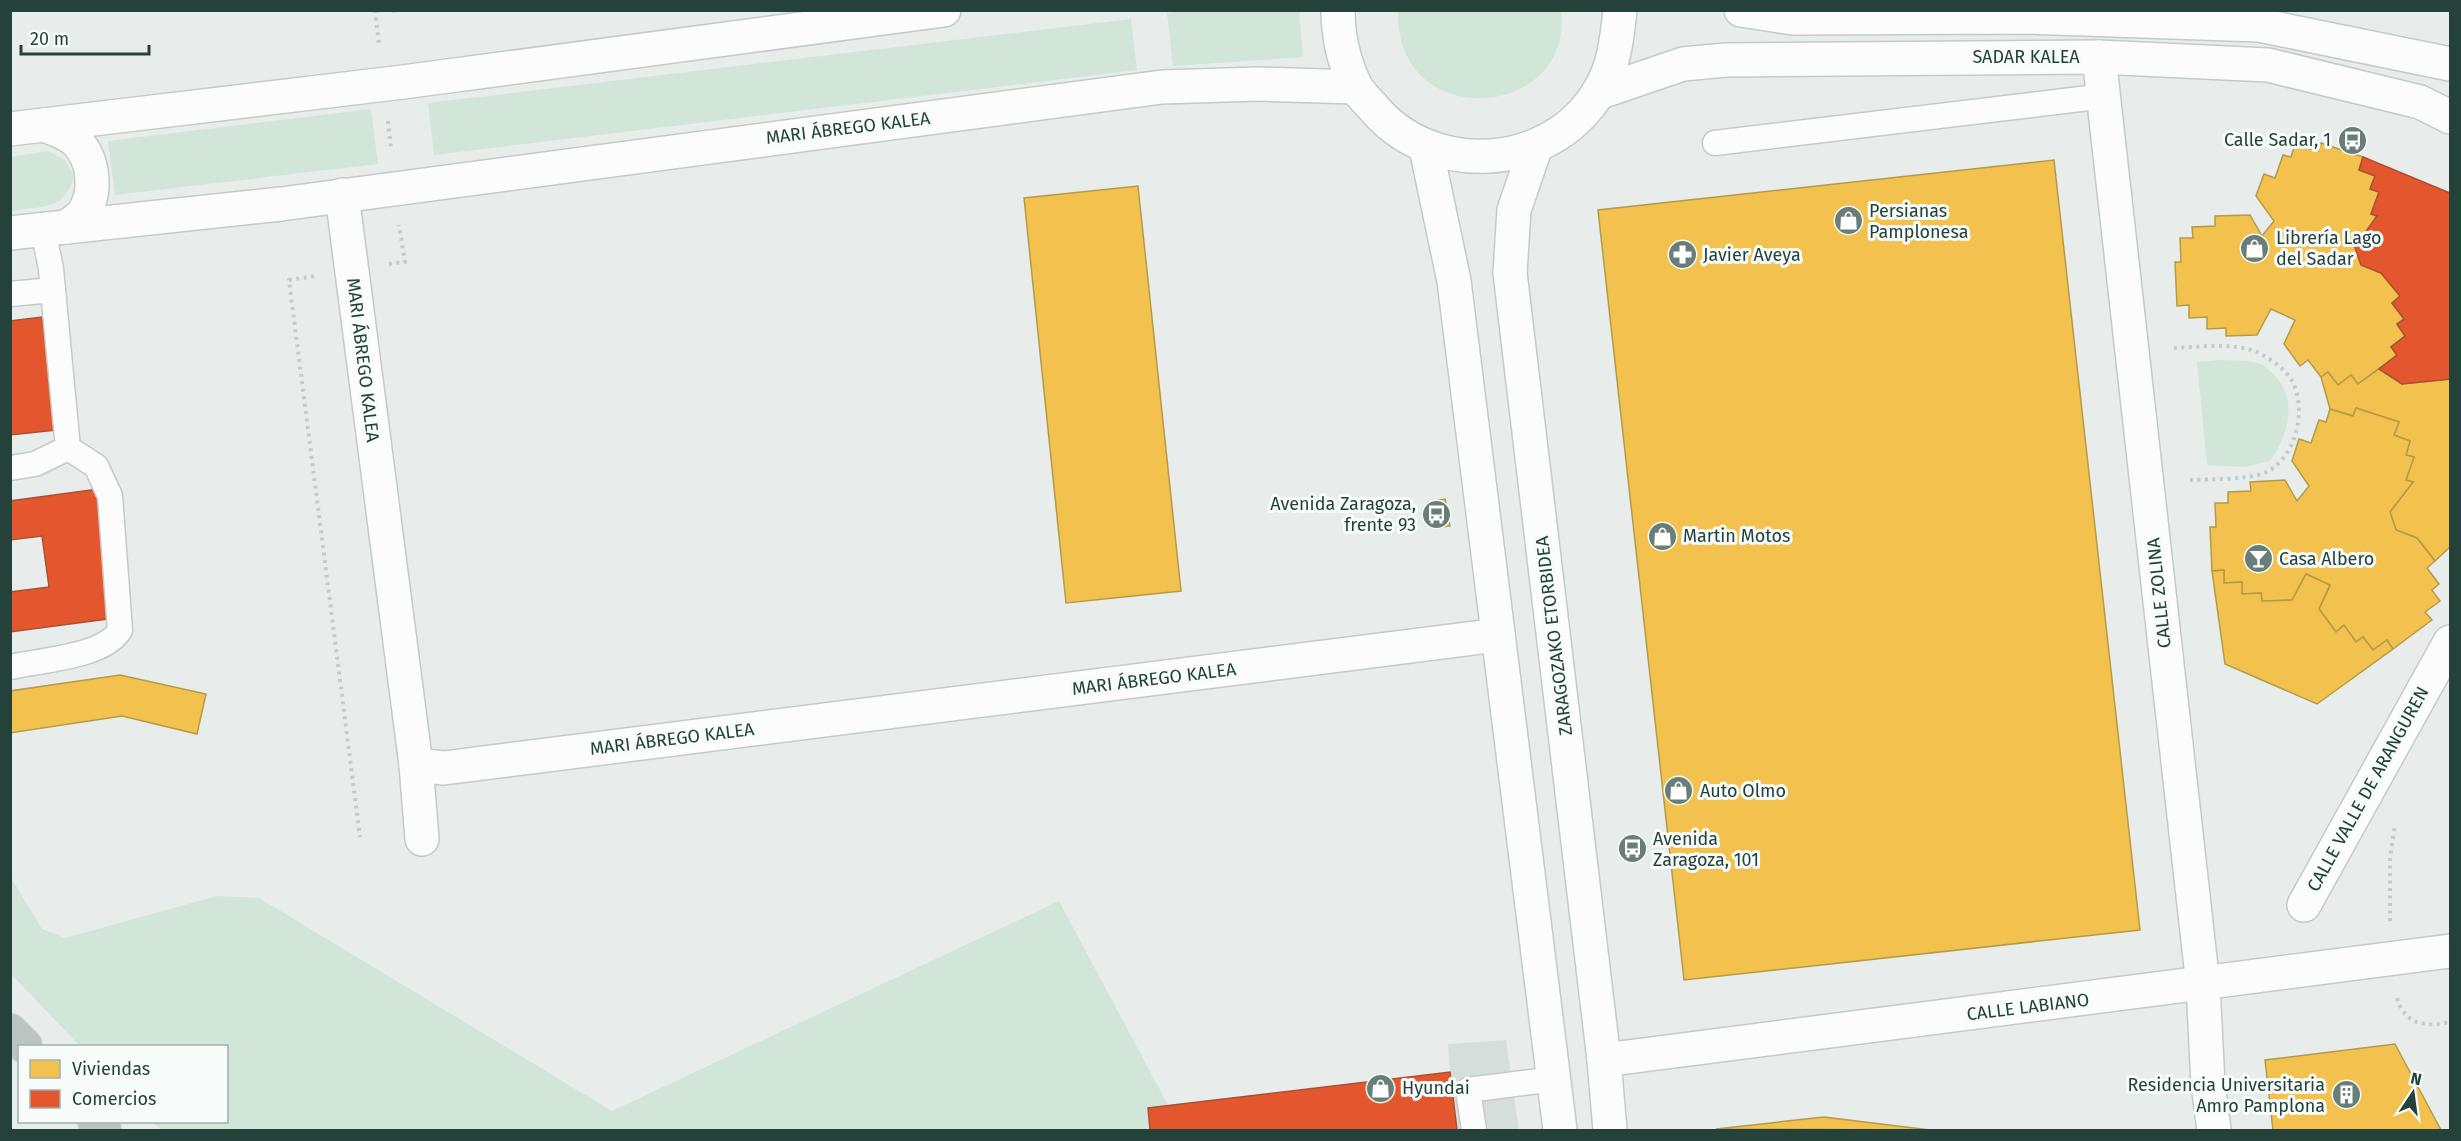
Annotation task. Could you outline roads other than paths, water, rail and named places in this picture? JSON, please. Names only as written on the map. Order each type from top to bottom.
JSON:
[{"type":"highway","points":[[10,1031],[23,1045]]},
{"type":"street","points":[[10,129],[415,80],[944,10]]},
{"type":"street","points":[[1338,10],[1339,44],[1355,87],[1386,123],[1426,148],[1463,157],[1491,157],[1536,146],[1571,124],[1598,93],[1616,52],[1620,10]]},
{"type":"street","points":[[1742,10],[1792,18],[2024,17],[2259,25],[2451,64]]},
{"type":"street","name":"SADAR KALEA","points":[[1598,93],[1683,64],[1726,60],[2099,57],[2268,65],[2420,102],[2451,117]]},
{"type":"street","name":"CALLE ZOLINA","points":[[2099,57],[2203,985],[2208,1084],[2214,1131]]},
{"type":"street","name":"MARI ÁBREGO KALEA","points":[[10,233],[342,195],[1162,87],[1258,84],[1355,87]]},
{"type":"street","points":[[44,125],[63,132],[78,143],[92,170],[90,198],[83,214],[55,228]]},
{"type":"street","name":"ZARAGOZAKO ETORBIDEA","points":[[1536,146],[1514,210],[1510,273],[1604,1060],[1610,1131]]},
{"type":"street","points":[[1426,148],[1454,281],[1560,1131]]},
{"type":"street","name":"MARI ÁBREGO KALEA","points":[[342,195],[416,765],[444,768],[1498,635]]},
{"type":"street","name":"CALLE VALLE DE ARANGUREN","points":[[2304,905],[2451,642]]},
{"type":"street","points":[[416,765],[422,839]]},
{"type":"street","name":"CALLE LABIANO","points":[[1604,1060],[2203,985],[2451,951]]},
{"type":"lane","points":[[1714,143],[2105,96]]},
{"type":"lane","points":[[55,228],[53,290],[68,448]]},
{"type":"lane","points":[[10,294],[53,290]]},
{"type":"lane","points":[[10,468],[35,464],[68,448]]},
{"type":"lane","points":[[10,666],[101,648],[114,640],[120,630],[110,496],[96,466],[68,448]]},
{"type":"lane","points":[[1474,1131],[1468,1090],[1555,1079]]},
{"type":"place","name":"Calle Sadar, 1","points":[[2352,140]]},
{"type":"place","name":"Persianas Pamplonesa","points":[[1848,221]]},
{"type":"place","name":"Librería Lago del Sadar","points":[[2255,248]]},
{"type":"place","name":"Javier Aveya","points":[[1682,255]]},
{"type":"place","name":"Avenida Zaragoza, frente 93","points":[[1437,514]]},
{"type":"place","name":"Martin Motos","points":[[1662,536]]},
{"type":"place","name":"Casa Albero","points":[[2258,559]]},
{"type":"place","name":"Auto Olmo","points":[[1679,791]]},
{"type":"place","name":"Avenida Zaragoza, 101","points":[[1632,849]]},
{"type":"place","name":"Hyundai","points":[[1381,1088]]},
{"type":"place","name":"Residencia Universitaria Amro Pamplona","points":[[2346,1095]]}]
